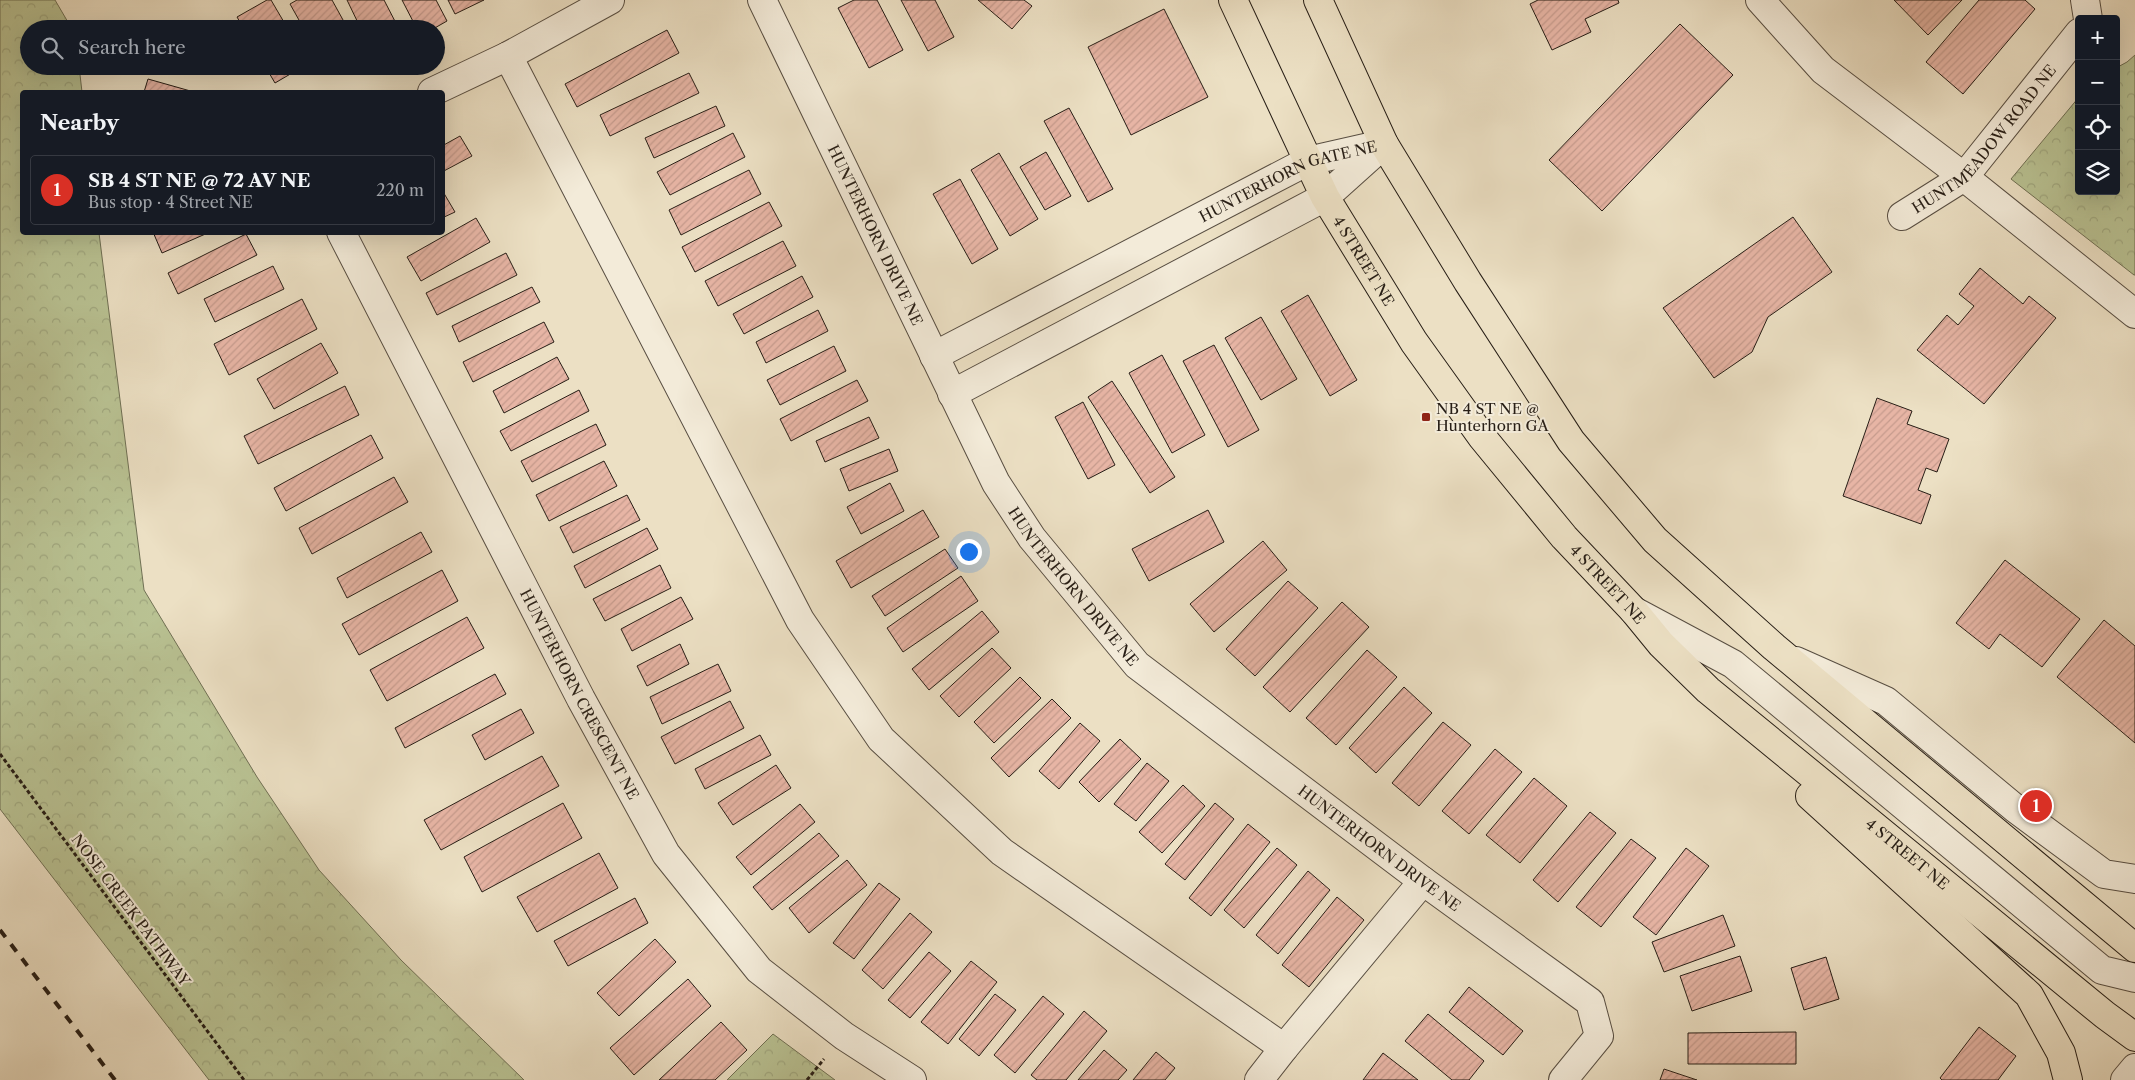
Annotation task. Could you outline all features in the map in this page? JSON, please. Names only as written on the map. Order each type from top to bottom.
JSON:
[{"type":"main road","name":"4 STREET NE","points":[[1233,0],[1325,197],[1414,342],[1482,437],[1564,538],[1634,611],[1661,644],[1722,702],[2105,1015],[2135,1037]]},
{"type":"main road","points":[[1318,0],[1384,144],[1468,282],[1571,440],[1655,540],[1774,647],[2135,948]]},
{"type":"main road","points":[[1722,702],[1782,770],[2029,995],[2061,1053],[2068,1080]]},
{"type":"street","points":[[436,90],[508,56],[610,0]]},
{"type":"street","name":"HUNTERHORN DRIVE NE","points":[[762,0],[996,482],[1032,538],[1136,666],[1423,882],[1590,1002],[1599,1036],[1563,1080]]},
{"type":"street","points":[[1760,0],[1824,70],[1964,177],[2135,314]]},
{"type":"street","points":[[2085,0],[2087,15]]},
{"type":"street","name":"HUNTMEADOW ROAD NE","points":[[1902,216],[1964,177],[2075,38]]},
{"type":"street","points":[[508,56],[800,620],[881,739],[1002,852],[1284,1048]]},
{"type":"street","name":"HUNTERHORN GATE NE","points":[[934,356],[1308,161],[1384,144]]},
{"type":"street","name":"HUNTERHORN GATE NE","points":[[952,394],[1325,197],[1384,144]]},
{"type":"street","name":"HUNTERHORN CRESCENT NE","points":[[343,235],[581,699],[666,854],[759,970],[844,1036],[912,1080]]},
{"type":"street","points":[[1634,611],[1733,664],[2102,970],[2135,978]]},
{"type":"street","points":[[1789,658],[1886,701],[2016,809],[2104,874],[2135,879]]},
{"type":"street","points":[[1259,1080],[1423,882]]},
{"type":"street","points":[[2126,1080],[2135,1068]]},
{"type":"path","name":"NOSE CREEK PATHWAY","points":[[0,754],[244,1080]]},
{"type":"green space","points":[[0,0],[55,0],[67,20],[20,20],[20,75],[80,75],[82,90],[20,90],[20,235],[99,235],[144,590],[257,777],[319,870],[401,960],[524,1080],[209,1080],[0,809]]},
{"type":"green space","points":[[2135,55],[2135,275],[2011,179],[2075,102],[2075,195],[2120,195],[2120,66]]},
{"type":"green space","points":[[773,1034],[835,1080],[727,1080]]},
{"type":"building","points":[[267,0],[271,0],[283,20],[239,20],[237,17]]},
{"type":"building","points":[[297,0],[332,0],[343,20],[299,20],[290,4]]},
{"type":"building","points":[[347,0],[384,0],[394,20],[357,20]]},
{"type":"building","points":[[402,0],[436,0],[447,21],[445,22],[445,20],[412,20]]},
{"type":"building","points":[[448,0],[484,0],[455,14]]},
{"type":"building","points":[[854,0],[877,0],[903,50],[869,68],[838,8]]},
{"type":"building","points":[[901,0],[935,0],[954,37],[928,51]]},
{"type":"building","points":[[978,0],[1024,0],[1032,6],[1012,29]]},
{"type":"building","points":[[1538,0],[1618,0],[1619,3],[1585,19],[1591,32],[1552,50],[1530,4]]},
{"type":"building","points":[[1894,0],[1962,0],[1928,35]]},
{"type":"building","points":[[1979,0],[2025,0],[2035,9],[1963,94],[1926,62]]},
{"type":"building","points":[[1164,9],[1208,97],[1131,135],[1088,47]]},
{"type":"building","points":[[1680,24],[1733,75],[1602,211],[1549,160]]},
{"type":"building","points":[[667,30],[679,53],[577,107],[565,84]]},
{"type":"building","points":[[689,73],[699,93],[610,136],[600,115]]},
{"type":"building","points":[[270,75],[289,75],[275,83]]},
{"type":"building","points":[[148,79],[187,90],[145,90]]},
{"type":"building","points":[[716,106],[725,126],[654,158],[645,138]]},
{"type":"building","points":[[1069,108],[1113,189],[1088,202],[1044,121]]},
{"type":"building","points":[[733,133],[745,157],[670,195],[657,172]]},
{"type":"building","points":[[460,136],[472,156],[445,170],[445,144]]},
{"type":"building","points":[[1046,152],[1071,196],[1045,210],[1020,167]]},
{"type":"building","points":[[999,153],[1038,219],[1010,236],[971,170]]},
{"type":"building","points":[[749,170],[761,194],[681,235],[669,210]]},
{"type":"building","points":[[960,179],[998,249],[972,264],[933,194]]},
{"type":"building","points":[[445,195],[455,212],[445,217]]},
{"type":"building","points":[[769,202],[782,226],[695,272],[682,247]]},
{"type":"building","points":[[1793,217],[1832,272],[1768,317],[1752,352],[1714,378],[1663,308]]},
{"type":"building","points":[[476,218],[490,242],[421,281],[407,257]]},
{"type":"building","points":[[154,235],[203,235],[162,253]]},
{"type":"building","points":[[244,235],[247,235],[257,255],[178,294],[168,273]]},
{"type":"building","points":[[783,241],[796,266],[718,306],[705,281]]},
{"type":"building","points":[[506,253],[517,275],[437,315],[426,293]]},
{"type":"building","points":[[273,266],[284,289],[215,322],[204,299]]},
{"type":"building","points":[[1980,268],[2023,304],[2029,296],[2056,318],[1984,404],[1917,350],[1947,315],[1958,325],[1974,306],[1959,294]]},
{"type":"building","points":[[802,276],[813,297],[744,334],[733,314]]},
{"type":"building","points":[[532,287],[540,302],[459,342],[452,326]]},
{"type":"building","points":[[1308,295],[1357,380],[1330,396],[1281,311]]},
{"type":"building","points":[[302,299],[317,329],[229,375],[214,344]]},
{"type":"building","points":[[818,310],[828,331],[766,363],[756,342]]},
{"type":"building","points":[[1261,317],[1297,379],[1261,400],[1225,338]]},
{"type":"building","points":[[544,322],[554,342],[473,382],[463,362]]},
{"type":"building","points":[[321,343],[338,373],[274,409],[257,379]]},
{"type":"building","points":[[1214,345],[1259,430],[1228,447],[1183,361]]},
{"type":"building","points":[[834,346],[846,371],[780,405],[767,380]]},
{"type":"building","points":[[1162,355],[1205,435],[1172,453],[1129,373]]},
{"type":"building","points":[[557,357],[569,379],[504,413],[493,391]]},
{"type":"building","points":[[857,380],[868,401],[791,441],[780,419]]},
{"type":"building","points":[[1112,381],[1175,477],[1150,493],[1088,397]]},
{"type":"building","points":[[345,386],[359,415],[258,464],[244,436]]},
{"type":"building","points":[[579,390],[589,411],[511,451],[500,431]]},
{"type":"building","points":[[1877,398],[1912,411],[1907,424],[1949,439],[1937,472],[1926,468],[1918,490],[1931,495],[1921,524],[1843,496]]},
{"type":"building","points":[[1083,402],[1115,465],[1088,479],[1055,417]]},
{"type":"building","points":[[869,417],[879,438],[825,462],[816,441]]},
{"type":"building","points":[[596,424],[606,445],[532,482],[521,461]]},
{"type":"building","points":[[371,435],[383,458],[286,511],[274,488]]},
{"type":"building","points":[[889,449],[898,471],[849,491],[840,469]]},
{"type":"building","points":[[604,461],[617,486],[549,521],[536,495]]},
{"type":"building","points":[[394,477],[408,502],[312,554],[299,528]]},
{"type":"building","points":[[890,483],[904,511],[861,534],[847,507]]},
{"type":"building","points":[[627,495],[640,520],[573,553],[560,527]]},
{"type":"building","points":[[923,510],[939,537],[851,588],[836,561]]},
{"type":"building","points":[[1208,510],[1224,542],[1149,581],[1132,549]]},
{"type":"building","points":[[647,528],[658,549],[585,588],[574,566]]},
{"type":"building","points":[[421,532],[432,552],[347,598],[337,578]]},
{"type":"building","points":[[1263,541],[1287,570],[1214,632],[1190,604]]},
{"type":"building","points":[[945,549],[958,568],[885,616],[872,596]]},
{"type":"building","points":[[2005,560],[2080,619],[2042,667],[2000,634],[1989,649],[1956,623]]},
{"type":"building","points":[[660,565],[671,588],[605,621],[593,599]]},
{"type":"building","points":[[442,570],[458,601],[359,655],[342,624]]},
{"type":"building","points":[[961,576],[978,601],[903,652],[887,628]]},
{"type":"building","points":[[1288,581],[1318,608],[1255,676],[1226,649]]},
{"type":"building","points":[[681,597],[693,619],[632,651],[621,629]]},
{"type":"building","points":[[1342,602],[1369,627],[1290,712],[1263,687]]},
{"type":"building","points":[[982,611],[999,632],[929,690],[912,669]]},
{"type":"building","points":[[467,617],[484,648],[387,701],[370,670]]},
{"type":"building","points":[[2104,620],[2135,646],[2135,743],[2057,677]]},
{"type":"building","points":[[680,644],[689,664],[647,686],[637,666]]},
{"type":"building","points":[[992,648],[1011,668],[959,717],[940,696]]},
{"type":"building","points":[[1367,650],[1397,677],[1336,745],[1306,718]]},
{"type":"building","points":[[718,664],[731,691],[662,724],[650,697]]},
{"type":"building","points":[[495,674],[506,694],[405,748],[395,728]]},
{"type":"building","points":[[1020,677],[1041,698],[994,743],[974,722]]},
{"type":"building","points":[[1404,687],[1432,713],[1376,773],[1349,748]]},
{"type":"building","points":[[1052,699],[1071,718],[1009,777],[991,758]]},
{"type":"building","points":[[730,701],[744,728],[675,764],[661,737]]},
{"type":"building","points":[[521,709],[534,733],[485,760],[472,735]]},
{"type":"building","points":[[1443,722],[1471,745],[1419,806],[1392,783]]},
{"type":"building","points":[[1080,723],[1100,741],[1059,789],[1039,771]]},
{"type":"building","points":[[760,735],[771,755],[705,789],[695,769]]},
{"type":"building","points":[[1120,739],[1141,759],[1099,802],[1079,782]]},
{"type":"building","points":[[1495,749],[1522,772],[1469,834],[1442,811]]},
{"type":"building","points":[[542,756],[559,786],[441,850],[424,820]]},
{"type":"building","points":[[1147,763],[1169,781],[1136,821],[1114,804]]},
{"type":"building","points":[[776,765],[791,788],[733,825],[718,803]]},
{"type":"building","points":[[1534,778],[1567,806],[1520,863],[1486,835]]},
{"type":"building","points":[[1183,785],[1205,806],[1162,853],[1139,832]]},
{"type":"building","points":[[563,803],[582,838],[482,892],[464,857]]},
{"type":"building","points":[[1215,803],[1234,819],[1185,880],[1165,864]]},
{"type":"building","points":[[800,804],[815,822],[751,875],[736,857]]},
{"type":"building","points":[[1590,812],[1616,833],[1558,902],[1533,880]]},
{"type":"building","points":[[1248,824],[1270,842],[1211,916],[1189,898]]},
{"type":"building","points":[[819,833],[839,856],[772,910],[753,887]]},
{"type":"building","points":[[1631,839],[1656,858],[1601,927],[1576,907]]},
{"type":"building","points":[[1277,848],[1297,865],[1244,928],[1224,910]]},
{"type":"building","points":[[1686,848],[1709,866],[1656,935],[1633,917]]},
{"type":"building","points":[[599,853],[618,888],[537,932],[517,897]]},
{"type":"building","points":[[847,860],[867,885],[809,933],[789,908]]},
{"type":"building","points":[[1308,871],[1330,890],[1278,954],[1256,935]]},
{"type":"building","points":[[879,883],[900,899],[854,959],[833,943]]},
{"type":"building","points":[[1337,897],[1364,920],[1309,987],[1282,965]]},
{"type":"building","points":[[635,898],[648,923],[568,966],[554,941]]},
{"type":"building","points":[[910,913],[932,932],[883,989],[862,970]]},
{"type":"building","points":[[1723,915],[1735,946],[1664,972],[1652,942]]},
{"type":"building","points":[[655,939],[676,962],[619,1016],[597,993]]},
{"type":"building","points":[[929,952],[951,971],[910,1018],[888,1000]]},
{"type":"building","points":[[1740,956],[1752,991],[1692,1011],[1680,976]]},
{"type":"building","points":[[1826,957],[1839,999],[1804,1010],[1791,968]]},
{"type":"building","points":[[971,961],[997,982],[948,1044],[921,1022]]},
{"type":"building","points":[[688,979],[711,1006],[634,1075],[610,1048]]},
{"type":"building","points":[[1469,987],[1523,1031],[1503,1055],[1449,1012]]},
{"type":"building","points":[[995,994],[1016,1010],[979,1056],[959,1039]]},
{"type":"building","points":[[1043,996],[1064,1014],[1015,1073],[994,1055]]},
{"type":"building","points":[[1084,1011],[1107,1031],[1066,1080],[1037,1080],[1031,1075]]},
{"type":"building","points":[[1428,1014],[1484,1061],[1469,1080],[1452,1080],[1405,1041]]},
{"type":"building","points":[[721,1022],[747,1050],[715,1080],[659,1080]]},
{"type":"building","points":[[1979,1027],[2016,1056],[1998,1080],[1942,1080],[1940,1078]]},
{"type":"building","points":[[1796,1032],[1796,1064],[1688,1064],[1688,1033]]},
{"type":"building","points":[[1104,1050],[1127,1070],[1118,1080],[1078,1080]]},
{"type":"building","points":[[1156,1052],[1175,1068],[1165,1080],[1133,1080]]},
{"type":"building","points":[[1383,1053],[1418,1080],[1363,1080]]},
{"type":"building","points":[[1664,1069],[1697,1080],[1660,1080]]},
{"type":"railway","points":[[0,930],[115,1080]]},
{"type":"place","name":"NB 4 ST NE @ Hunterhorn GA","points":[[1426,417]]},
{"type":"place","name":"SB 4 ST NE @ 72 AV NE","points":[[2036,806]]}]
